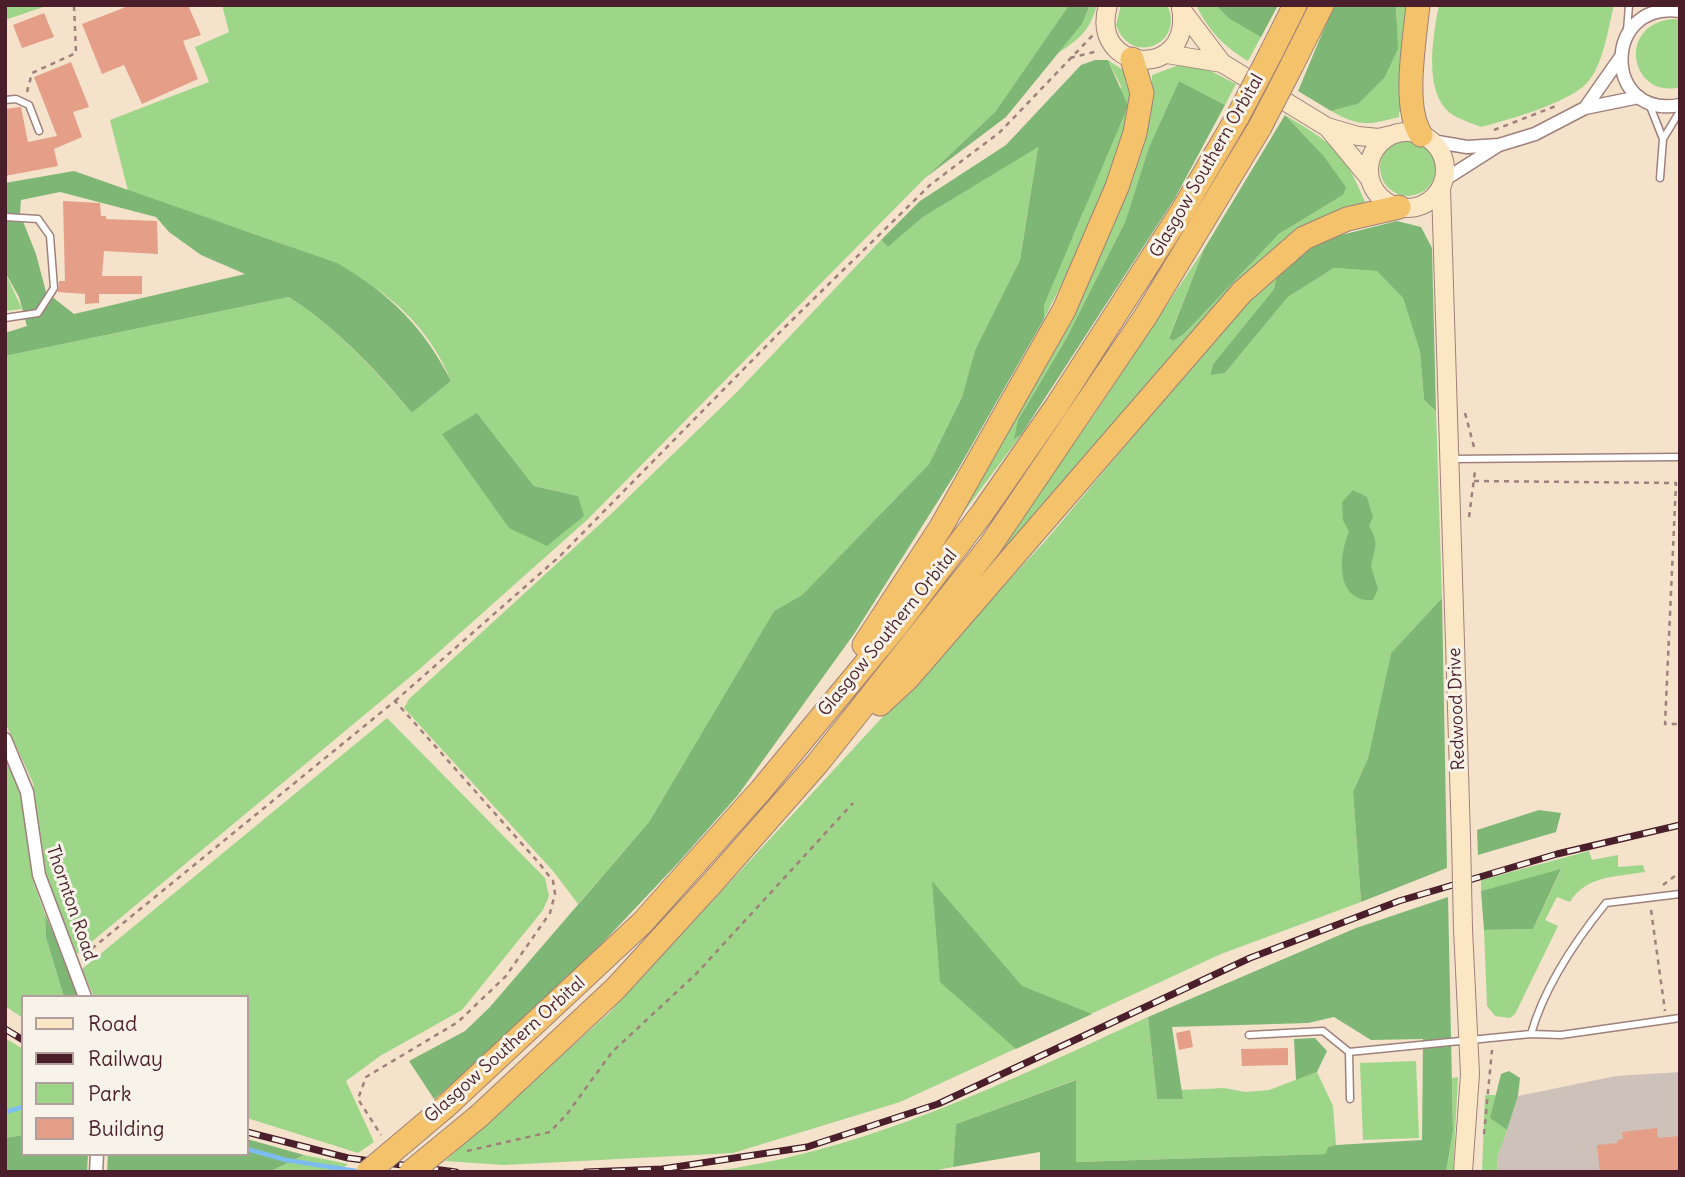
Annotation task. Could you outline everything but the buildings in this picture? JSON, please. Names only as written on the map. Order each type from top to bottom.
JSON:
[{"type":"highway","name":"Glasgow Southern Orbital","points":[[368,1172],[444,1107],[642,923],[801,741],[983,512],[1127,300],[1238,116],[1295,5]]},
{"type":"highway","name":"Glasgow Southern Orbital","points":[[411,1172],[479,1116],[615,989],[817,764],[990,546],[1145,317],[1260,127],[1322,5]]},
{"type":"highway","points":[[1418,5],[1412,90],[1415,123],[1427,138]]},
{"type":"highway","points":[[801,741],[941,527],[1064,310],[1117,187],[1135,133],[1142,93],[1125,55]]},
{"type":"highway","points":[[817,764],[908,678],[1242,292],[1304,238],[1347,219],[1405,208]]},
{"type":"street","points":[[1108,5],[1105,23],[1111,42],[1125,55],[1149,61],[1167,54],[1222,63]]},
{"type":"street","points":[[1167,54],[1181,33],[1180,7]]},
{"type":"street","points":[[1180,7],[1222,63],[1326,127],[1358,136],[1378,138],[1403,132],[1467,147],[1499,145],[1535,134],[1585,108],[1644,99]]},
{"type":"street","points":[[1585,108],[1620,58],[1628,31],[1650,13],[1674,9]]},
{"type":"street","points":[[1620,58],[1627,82],[1644,99],[1661,106],[1680,105]]},
{"type":"street","points":[[1326,127],[1370,179],[1379,196],[1405,208],[1433,228],[1441,245]]},
{"type":"street","points":[[1370,179],[1370,162],[1374,151],[1391,135]]},
{"type":"street","points":[[1427,138],[1443,159],[1442,184]]},
{"type":"street","points":[[1405,208],[1433,198],[1442,184],[1499,145]]},
{"type":"street","name":"Redwood Drive","points":[[1442,184],[1441,245],[1470,1074],[1463,1172]]},
{"type":"street","name":"Thornton Road","points":[[5,739],[27,792],[39,875],[84,995]]},
{"type":"lane","points":[[1628,31],[1629,5]]},
{"type":"lane","points":[[1644,99],[1662,139],[1660,178]]},
{"type":"lane","points":[[5,100],[29,105],[39,131]]},
{"type":"lane","points":[[1662,139],[1680,111]]},
{"type":"lane","points":[[5,217],[38,219],[50,236],[54,288],[38,313],[5,318]]},
{"type":"lane","points":[[1449,459],[1680,457]]},
{"type":"lane","points":[[1531,1034],[1562,968],[1587,926],[1606,903],[1680,894]]},
{"type":"lane","points":[[1249,1035],[1323,1031],[1349,1052],[1531,1034],[1561,1035],[1680,1017]]},
{"type":"lane","points":[[1349,1052],[1350,1099]]},
{"type":"path","points":[[22,102],[32,73],[76,53],[74,5]]},
{"type":"path","points":[[73,964],[395,701],[560,556],[785,327],[930,185],[1000,132],[1067,59],[1105,23]]},
{"type":"path","points":[[1067,59],[1095,51],[1125,55]]},
{"type":"path","points":[[1490,132],[1559,105],[1566,108],[1569,117]]},
{"type":"path","points":[[1474,481],[1676,483],[1665,724],[1680,724]]},
{"type":"path","points":[[383,1138],[358,1099],[366,1077],[458,1022],[506,976],[550,913],[555,894],[553,881],[539,863],[395,701]]},
{"type":"path","points":[[463,1152],[550,1132],[567,1114],[612,1052],[696,974],[853,803]]},
{"type":"path","points":[[1666,1019],[1650,897],[1680,872]]},
{"type":"shaded area","points":[[1680,1072],[1680,1172],[1497,1172],[1498,1155],[1518,1096],[1616,1076]]},
{"type":"green space","points":[[5,5],[49,5],[5,20]]},
{"type":"green space","points":[[222,5],[1069,5],[995,112],[925,178],[588,519],[422,667],[77,954],[46,876],[33,783],[5,722],[5,356],[289,297],[339,336],[412,413],[451,381],[435,350],[416,324],[394,302],[369,284],[342,269],[282,244],[128,191],[110,120],[209,82],[195,47],[229,32]],"holes":[[[477,413],[534,486],[578,496],[509,528],[501,514]]]},
{"type":"green space","points":[[1069,5],[1090,5],[1082,24],[1006,117],[925,178],[995,112]]},
{"type":"green space","points":[[1090,5],[1097,5],[1087,27],[1078,38],[1058,53],[1082,24]]},
{"type":"green space","points":[[1121,5],[1167,5],[1171,19],[1169,30],[1163,39],[1154,45],[1144,48],[1133,45],[1123,38],[1116,25]]},
{"type":"green space","points":[[1196,5],[1278,5],[1248,61],[1218,37]]},
{"type":"green space","points":[[1216,5],[1278,5],[1261,37],[1230,19]]},
{"type":"green space","points":[[1334,5],[1396,5],[1398,49],[1384,78],[1358,104],[1331,111],[1298,91]]},
{"type":"green space","points":[[1396,5],[1410,5],[1402,111],[1399,112],[1399,117],[1364,123],[1331,111],[1358,104],[1397,20]]},
{"type":"green space","points":[[1439,5],[1614,5],[1598,66],[1587,83],[1552,104],[1481,127],[1450,113],[1436,91],[1432,62]]},
{"type":"green space","points":[[1680,20],[1680,87],[1664,88],[1650,83],[1641,73],[1637,46],[1643,34],[1655,24]]},
{"type":"green space","points":[[1095,60],[1108,60],[1128,106],[1044,305],[1044,319],[957,471],[854,634],[738,795],[678,863],[524,1026],[434,1099],[409,1061],[465,1031],[489,1008],[649,822],[774,611],[802,595],[929,464],[962,397],[975,350],[1020,260],[1038,147],[923,217],[888,247],[881,240],[920,201],[1006,145],[1081,65]]},
{"type":"green space","points":[[1108,60],[1133,77],[1129,108],[1112,171],[1100,201],[1044,319],[1043,305],[1083,213],[1121,86]]},
{"type":"green space","points":[[1179,65],[1205,68],[1236,84],[1225,105],[1179,81],[1149,147],[1125,222],[1066,339],[1018,420],[1015,438],[1021,435],[929,559],[1018,408],[1152,95],[1152,75]]},
{"type":"green space","points":[[1179,81],[1225,105],[1175,198],[1021,435],[1014,439],[1018,420],[1066,339],[1125,222],[1149,147]]},
{"type":"green space","points":[[1285,115],[1335,150],[1351,171],[1366,204],[1320,223],[969,590],[1094,415],[1204,249],[1169,337],[1173,341],[1184,334],[1279,234],[1343,195],[1322,154]]},
{"type":"green space","points":[[1285,115],[1322,154],[1346,187],[1343,195],[1279,234],[1184,334],[1173,341],[1169,338],[1204,249]]},
{"type":"green space","points":[[1408,140],[1428,148],[1436,168],[1428,188],[1408,196],[1388,188],[1380,168],[1388,148]]},
{"type":"green space","points":[[1038,146],[1020,260],[975,350],[962,397],[929,464],[802,595],[774,611],[649,822],[578,904],[553,871],[404,708],[409,699],[611,514],[736,393],[881,240],[888,247],[923,217]]},
{"type":"green space","points":[[74,171],[337,263],[389,299],[403,313],[429,344],[451,381],[412,413],[355,350],[289,297],[5,356],[5,333],[27,326],[19,297],[5,272],[5,183]],"holes":[[[60,192],[156,217],[169,232],[201,255],[245,274],[74,314],[46,292],[36,254],[20,214],[21,200]]]},
{"type":"green space","points":[[1397,221],[1421,227],[1432,248],[1436,411],[1424,400],[1420,352],[1403,298],[1377,271],[1334,268],[1288,297],[1225,373],[1210,375],[1213,364],[1274,289],[1278,271],[1325,239]]},
{"type":"green space","points":[[1334,268],[1378,271],[1403,298],[1420,352],[1424,400],[1436,411],[1442,598],[1391,653],[1368,758],[1353,792],[1361,902],[1221,954],[900,1102],[733,1153],[504,1165],[445,1161],[610,1012],[1047,539],[1231,320],[1278,271],[1274,289],[1213,364],[1210,374],[1225,373],[1288,297]]},
{"type":"green space","points":[[5,272],[22,309],[5,311]]},
{"type":"green space","points":[[477,413],[534,486],[578,496],[584,516],[547,546],[509,528],[442,434]]},
{"type":"green space","points":[[1353,490],[1367,497],[1373,517],[1369,526],[1375,542],[1371,567],[1378,589],[1373,600],[1361,599],[1352,594],[1343,576],[1343,553],[1349,532],[1343,520],[1342,502]]},
{"type":"green space","points":[[1442,598],[1447,868],[1361,902],[1353,792],[1368,758],[1391,653]]},
{"type":"green space","points":[[387,718],[545,878],[549,896],[543,910],[462,1010],[380,1056],[346,1081],[374,1142],[358,1153],[248,1118],[248,995],[93,995],[82,969]]},
{"type":"green space","points":[[5,754],[19,785],[33,881],[45,914],[46,938],[63,995],[21,995],[21,1017],[5,1006]]},
{"type":"green space","points":[[1539,810],[1561,813],[1556,832],[1478,855],[1477,830]]},
{"type":"green space","points":[[1589,851],[1592,860],[1618,855],[1618,867],[1643,865],[1645,872],[1593,882],[1577,893],[1570,902],[1557,897],[1545,920],[1558,926],[1515,1014],[1510,1018],[1495,1016],[1487,1006],[1484,930],[1533,929],[1561,870],[1481,891],[1481,880]]},
{"type":"green space","points":[[1561,869],[1533,929],[1484,930],[1481,891]]},
{"type":"green space","points":[[932,881],[1022,986],[1092,1014],[1016,1049],[940,982]]},
{"type":"green space","points":[[1448,897],[1453,1131],[1446,1172],[1040,1172],[1040,1152],[953,1167],[956,1124],[1076,1080],[1076,1162],[1325,1154],[1328,1147],[1336,1145],[1422,1140],[1423,1039],[1371,1040],[1334,1017],[1308,1023],[1172,1027],[1183,1099],[1157,1099],[1148,1017],[1356,928]]},
{"type":"green space","points":[[45,914],[79,995],[63,995],[46,938]]},
{"type":"green space","points":[[1148,1017],[1157,1099],[1183,1098],[1181,1090],[1269,1090],[1317,1072],[1333,1106],[1336,1145],[1328,1147],[1325,1154],[1076,1162],[1075,1080],[956,1124],[953,1167],[928,1172],[708,1172],[766,1162],[879,1131],[988,1089]]},
{"type":"green space","points":[[5,1038],[21,1048],[21,1135],[5,1138]]},
{"type":"green space","points":[[1315,1038],[1327,1051],[1317,1072],[1296,1080],[1294,1039]]},
{"type":"green space","points":[[1416,1061],[1419,1138],[1363,1140],[1360,1063]]},
{"type":"green space","points":[[1509,1071],[1520,1078],[1518,1096],[1507,1130],[1490,1118],[1501,1074]]},
{"type":"green space","points":[[1458,1077],[1453,1172],[1446,1172],[1453,1131],[1452,1078]]},
{"type":"green space","points":[[1485,1095],[1496,1095],[1491,1118],[1507,1130],[1498,1155],[1497,1172],[1482,1172]]},
{"type":"green space","points":[[21,1135],[21,1156],[88,1156],[87,1172],[5,1172],[5,1138]]},
{"type":"green space","points":[[248,1139],[304,1155],[269,1172],[107,1172],[108,1156],[248,1156]]},
{"type":"green space","points":[[304,1155],[348,1164],[338,1172],[269,1172]]},
{"type":"waterway","points":[[5,1112],[21,1108]]},
{"type":"waterway","points":[[248,1149],[286,1160],[362,1172]]},
{"type":"railway","points":[[586,1172],[662,1169],[807,1147],[938,1104],[1250,958],[1399,901],[1557,854],[1680,825]]},
{"type":"railway","points":[[5,1029],[21,1039]]},
{"type":"railway","points":[[248,1132],[348,1158],[456,1172]]}]
